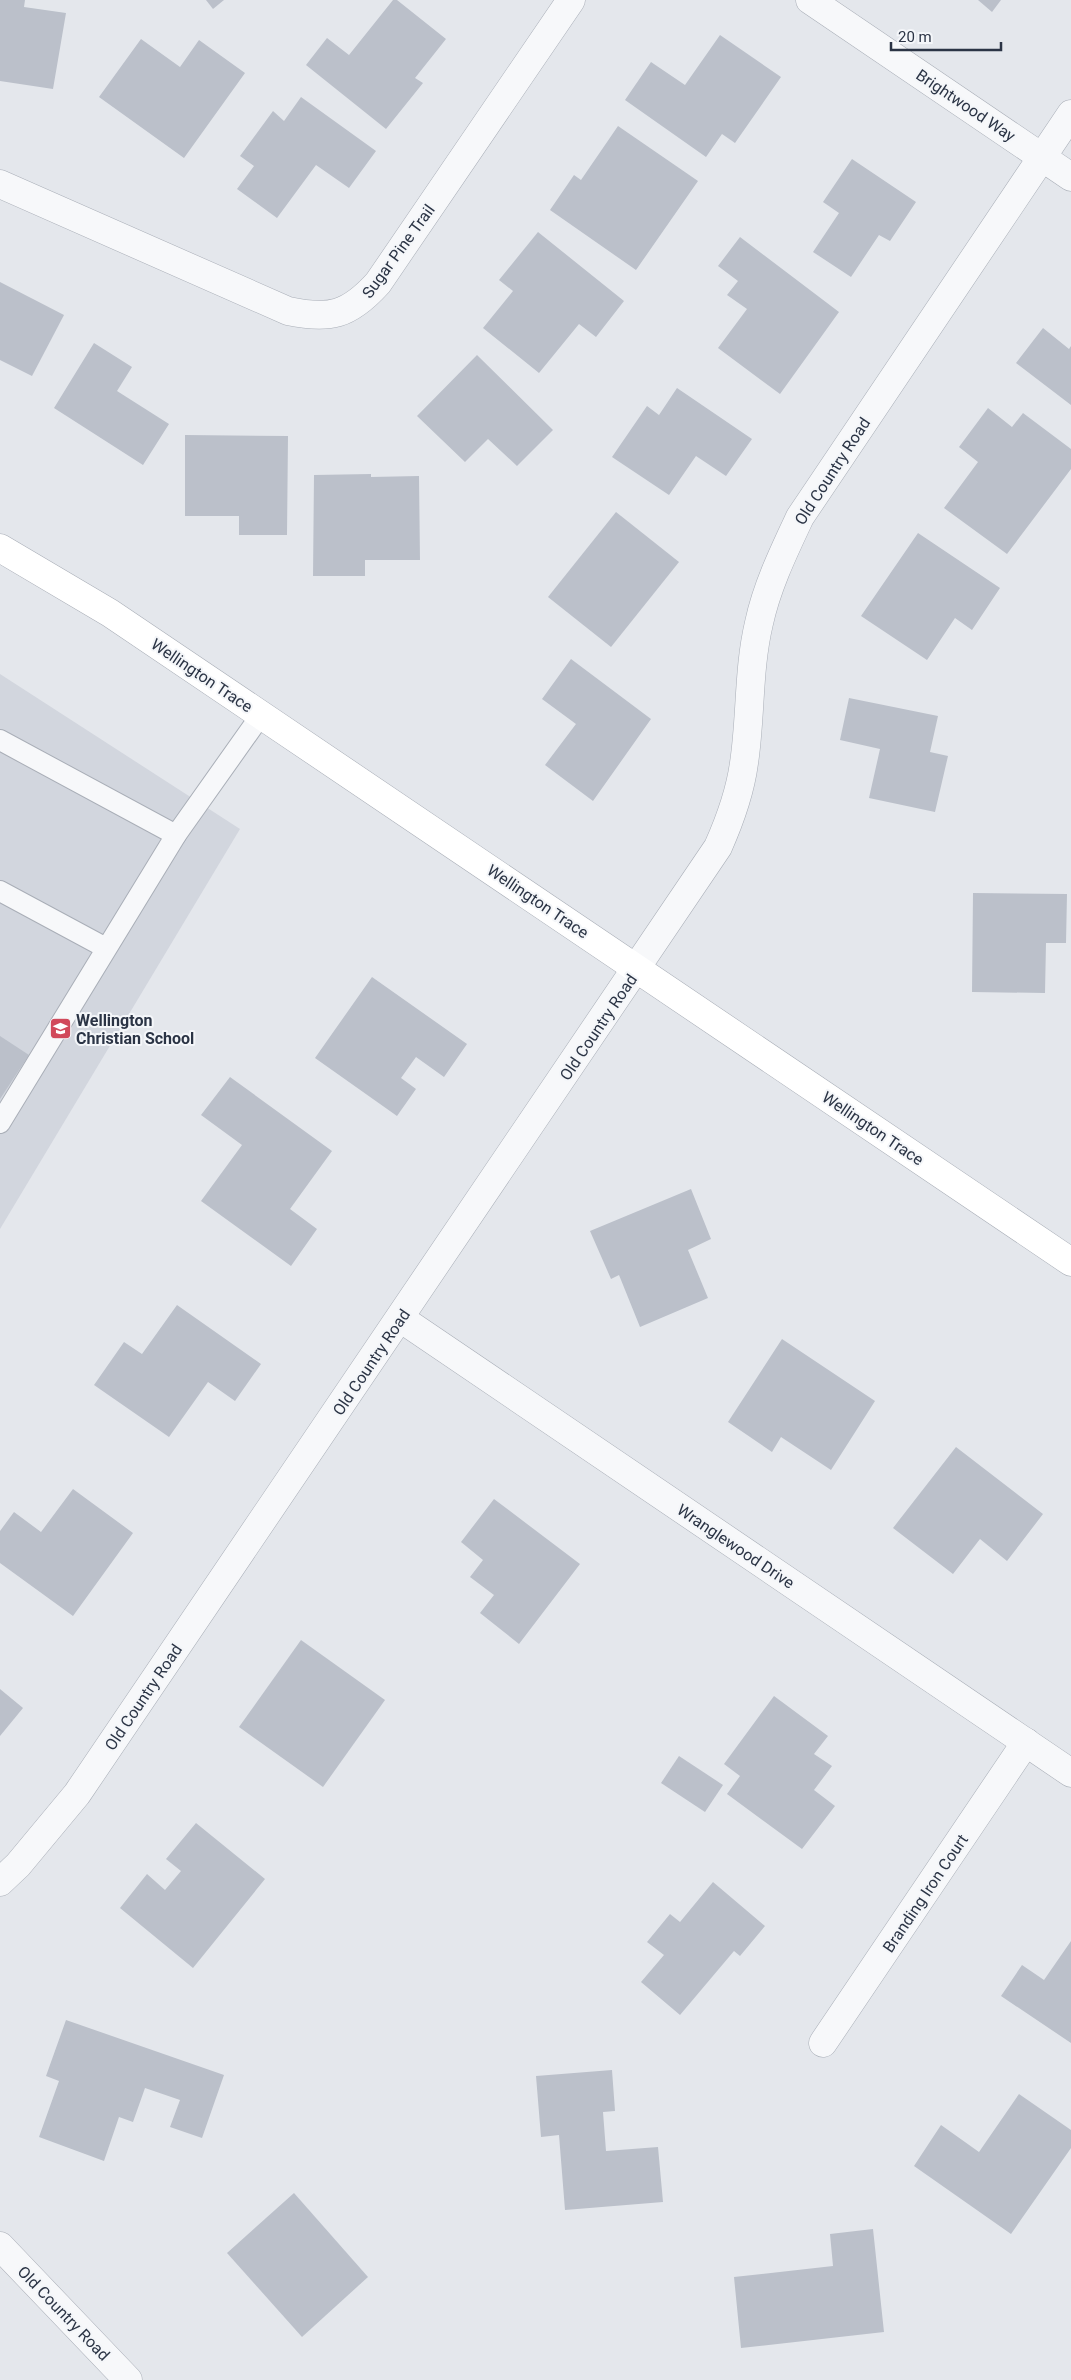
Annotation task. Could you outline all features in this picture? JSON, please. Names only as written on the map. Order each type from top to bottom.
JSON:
[{"type":"street","name":"Sugar Pine Trail","points":[[0,184],[288,312],[313,316],[338,313],[361,302],[378,283],[571,0]]},
{"type":"street","name":"Brightwood Way","points":[[810,0],[1071,177]]},
{"type":"street","name":"Old Country Road","points":[[0,1882],[18,1865],[77,1794],[638,968],[718,846],[730,820],[744,764],[754,650],[759,622],[776,568],[800,517],[1071,114]]},
{"type":"street","name":"Wellington Trace","points":[[0,548],[110,613],[1071,1262]]},
{"type":"street","name":"Wranglewood Drive","points":[[400,1318],[1071,1773]]},
{"type":"street","name":"Branding Iron Court","points":[[823,2043],[1026,1742]]},
{"type":"street","name":"Old Country Road","points":[[0,2246],[128,2380]]},
{"type":"lane","points":[[0,1123],[176,835],[261,715]]},
{"type":"lane","points":[[0,740],[176,835]]},
{"type":"lane","points":[[0,891],[106,948]]},
{"type":"shaded area","name":"Wellington Christian School","points":[[0,674],[240,829],[0,1229]]},
{"type":"building","points":[[0,0],[25,0],[24,7],[66,13],[53,89],[0,81]]},
{"type":"building","points":[[206,0],[224,0],[213,9]]},
{"type":"building","points":[[393,0],[397,0],[446,39],[415,78],[423,83],[386,129],[306,65],[327,38],[349,55]]},
{"type":"building","points":[[978,0],[1001,0],[992,12]]},
{"type":"building","points":[[720,35],[781,77],[735,143],[722,134],[706,157],[625,100],[651,62],[685,85]]},
{"type":"building","points":[[141,39],[180,67],[199,40],[245,73],[184,158],[99,97]]},
{"type":"building","points":[[301,97],[376,151],[349,188],[316,165],[277,218],[237,189],[254,166],[240,156],[273,111],[284,121]]},
{"type":"building","points":[[618,126],[698,181],[636,270],[550,210],[574,175],[581,180]]},
{"type":"building","points":[[852,159],[916,202],[890,241],[879,235],[851,277],[813,252],[839,213],[823,202]]},
{"type":"building","points":[[538,232],[624,301],[596,337],[579,324],[539,373],[483,328],[513,291],[499,280]]},
{"type":"building","points":[[740,237],[839,312],[780,394],[718,348],[747,309],[727,295],[738,281],[718,266]]},
{"type":"building","points":[[0,282],[64,315],[32,376],[0,360]]},
{"type":"building","points":[[1043,328],[1069,349],[1071,346],[1071,405],[1016,363]]},
{"type":"building","points":[[94,343],[132,367],[117,391],[169,424],[143,465],[54,408]]},
{"type":"building","points":[[477,355],[553,430],[517,466],[488,439],[465,462],[417,416]]},
{"type":"building","points":[[677,388],[752,439],[726,476],[696,456],[669,495],[612,457],[647,406],[659,415]]},
{"type":"building","points":[[988,408],[1012,427],[1023,413],[1071,449],[1071,469],[1007,554],[944,508],[978,462],[959,447]]},
{"type":"building","points":[[185,435],[288,436],[287,535],[239,535],[239,516],[185,516]]},
{"type":"building","points":[[371,474],[371,477],[419,476],[420,560],[365,560],[365,576],[313,576],[314,475]]},
{"type":"building","points":[[616,512],[679,562],[611,647],[548,597]]},
{"type":"building","points":[[918,533],[1000,588],[972,630],[955,618],[927,660],[861,616]]},
{"type":"building","points":[[571,659],[651,719],[593,801],[545,765],[576,724],[542,699]]},
{"type":"building","points":[[849,698],[938,716],[930,752],[948,756],[935,812],[869,798],[880,749],[840,740]]},
{"type":"building","points":[[973,893],[1067,894],[1066,943],[1046,943],[1045,993],[972,992]]},
{"type":"building","points":[[372,977],[467,1044],[444,1077],[416,1057],[401,1078],[416,1089],[397,1116],[315,1058]]},
{"type":"building","points":[[0,1036],[29,1055],[0,1099]]},
{"type":"building","points":[[230,1077],[332,1151],[290,1209],[317,1229],[291,1266],[201,1201],[242,1145],[201,1115]]},
{"type":"building","points":[[691,1189],[711,1239],[688,1250],[708,1298],[640,1327],[619,1275],[611,1279],[590,1231]]},
{"type":"building","points":[[177,1305],[261,1364],[235,1401],[208,1382],[169,1437],[94,1385],[124,1342],[142,1354]]},
{"type":"building","points":[[782,1339],[875,1401],[831,1470],[781,1437],[772,1452],[728,1422]]},
{"type":"building","points":[[956,1447],[1043,1514],[1007,1561],[980,1539],[953,1574],[893,1528]]},
{"type":"building","points":[[73,1489],[133,1533],[73,1616],[0,1563],[0,1531],[14,1512],[41,1532]]},
{"type":"building","points":[[494,1499],[580,1564],[519,1644],[480,1613],[494,1595],[470,1577],[483,1560],[461,1542]]},
{"type":"building","points":[[301,1640],[385,1700],[323,1787],[239,1727]]},
{"type":"building","points":[[0,1689],[23,1708],[0,1736]]},
{"type":"building","points":[[774,1696],[828,1736],[814,1754],[832,1766],[814,1790],[835,1806],[802,1849],[727,1794],[740,1776],[724,1764]]},
{"type":"building","points":[[679,1756],[723,1785],[705,1812],[661,1783]]},
{"type":"building","points":[[196,1823],[265,1879],[193,1968],[120,1908],[147,1874],[165,1890],[181,1871],[166,1859]]},
{"type":"building","points":[[713,1882],[765,1926],[740,1956],[734,1951],[680,2015],[641,1982],[664,1955],[647,1942],[670,1914],[680,1922]]},
{"type":"building","points":[[1071,1941],[1071,2043],[1001,1996],[1022,1965],[1044,1980]]},
{"type":"building","points":[[66,2020],[224,2075],[202,2138],[170,2127],[180,2100],[145,2088],[133,2122],[119,2117],[104,2161],[39,2137],[59,2081],[46,2076]]},
{"type":"building","points":[[612,2070],[615,2111],[603,2112],[606,2151],[658,2147],[663,2202],[565,2210],[559,2135],[541,2137],[536,2076]]},
{"type":"building","points":[[1019,2094],[1071,2130],[1071,2148],[1011,2234],[914,2166],[941,2125],[979,2152]]},
{"type":"building","points":[[294,2193],[368,2277],[302,2337],[227,2253]]},
{"type":"building","points":[[873,2229],[884,2332],[741,2348],[734,2277],[833,2266],[830,2234]]},
{"type":"place","name":"Wellington Christian School","points":[[60,1029]]}]
